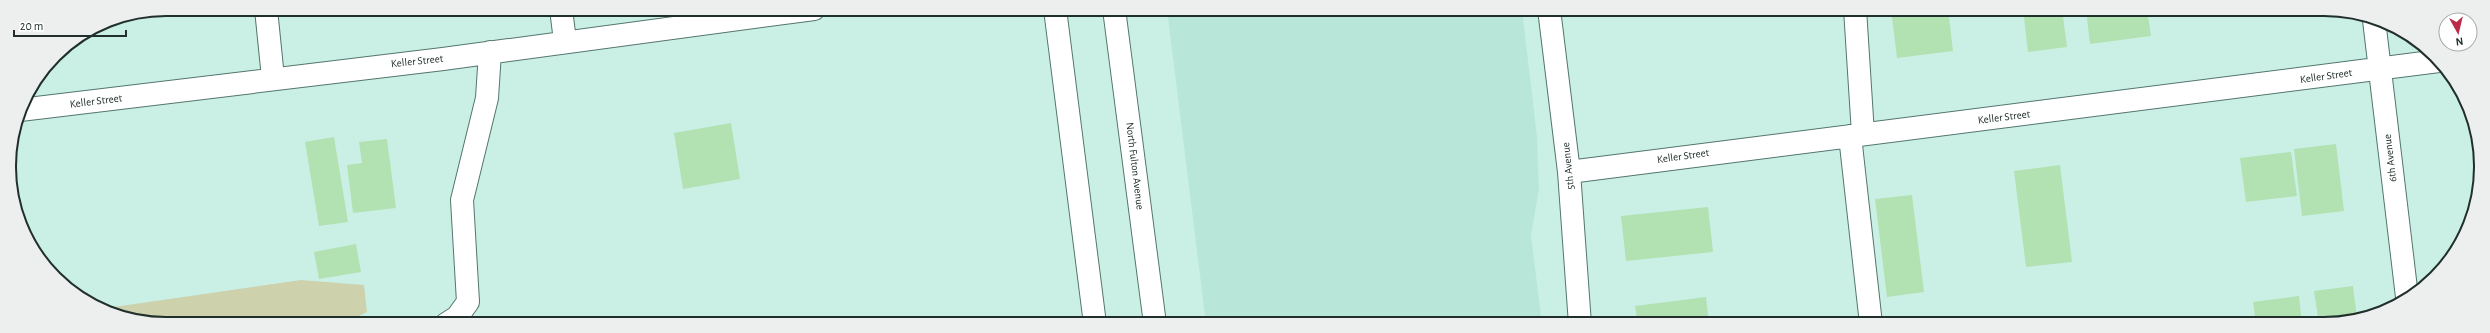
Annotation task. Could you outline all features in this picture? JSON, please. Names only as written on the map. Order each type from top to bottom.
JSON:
[{"type":"street","points":[[267,16],[273,78]]},
{"type":"street","points":[[562,16],[565,41]]},
{"type":"street","name":"Keller Street","points":[[27,109],[216,87],[273,78],[490,52],[760,16]]},
{"type":"street","points":[[1056,16],[1094,317]]},
{"type":"street","name":"North Fulton Avenue","points":[[1115,16],[1154,317]]},
{"type":"street","name":"5th Avenue","points":[[1550,16],[1569,172],[1579,317]]},
{"type":"street","points":[[1855,16],[1856,135],[1870,317]]},
{"type":"street","name":"6th Avenue","points":[[2375,25],[2406,292]]},
{"type":"street","points":[[457,317],[468,302],[462,200],[487,98],[490,52]]},
{"type":"street","name":"Keller Street","points":[[1569,172],[2432,62]]},
{"type":"shaded area","points":[[1168,16],[1523,16],[1537,137],[1539,189],[1531,235],[1541,317],[1205,317]]},
{"type":"shaded area","points":[[301,280],[364,285],[367,312],[357,317],[157,317],[137,314],[113,307]]},
{"type":"building","points":[[1892,16],[1949,16],[1953,51],[1897,58]]},
{"type":"building","points":[[2024,16],[2063,16],[2067,47],[2028,52]]},
{"type":"building","points":[[2087,16],[2148,16],[2151,36],[2090,44]]},
{"type":"building","points":[[731,123],[740,179],[683,189],[674,133]]},
{"type":"building","points":[[334,137],[348,222],[319,226],[305,142]]},
{"type":"building","points":[[387,139],[396,208],[353,213],[347,165],[362,163],[359,142]]},
{"type":"building","points":[[2336,144],[2344,211],[2302,216],[2294,149]]},
{"type":"building","points":[[2291,152],[2297,196],[2246,202],[2240,158]]},
{"type":"building","points":[[2060,165],[2072,262],[2026,267],[2014,171]]},
{"type":"building","points":[[1912,195],[1924,292],[1887,297],[1875,199]]},
{"type":"building","points":[[1708,207],[1713,252],[1626,261],[1621,216]]},
{"type":"building","points":[[356,244],[361,272],[319,279],[314,252]]},
{"type":"building","points":[[2353,286],[2356,313],[2333,317],[2318,317],[2314,291]]},
{"type":"building","points":[[2299,296],[2301,317],[2255,317],[2253,302]]},
{"type":"building","points":[[1706,297],[1708,317],[1637,317],[1635,306]]}]
